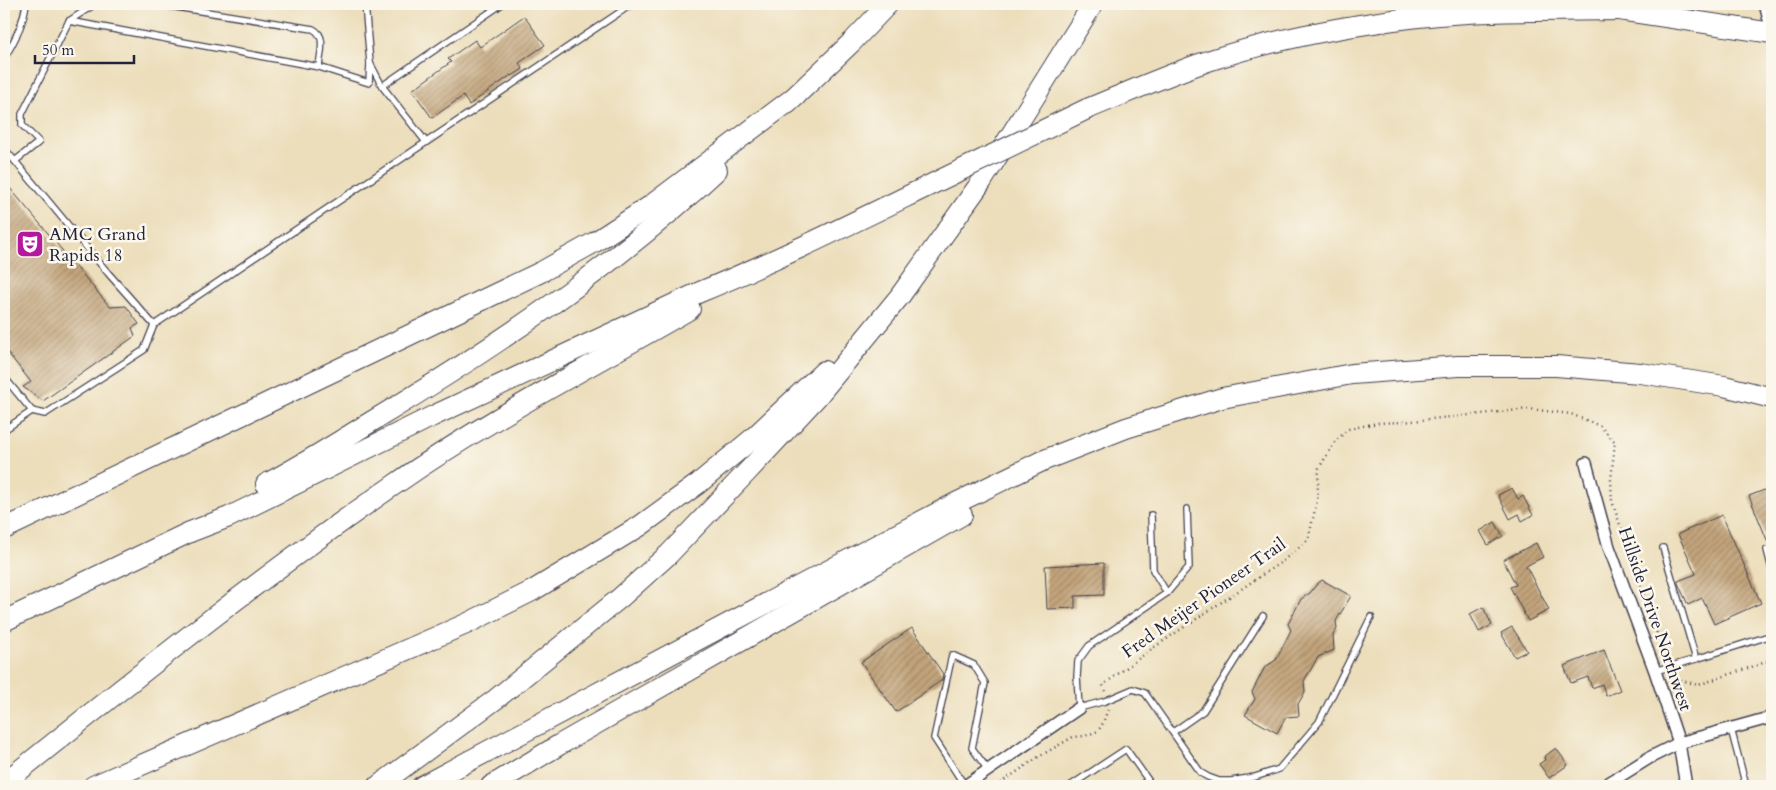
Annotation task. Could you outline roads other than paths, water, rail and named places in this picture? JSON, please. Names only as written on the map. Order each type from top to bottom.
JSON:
[{"type":"highway","points":[[190,532],[229,505],[294,469],[490,347],[624,250],[690,196],[796,96],[888,4]]},
{"type":"highway","points":[[378,786],[496,700],[620,598],[669,554],[817,397],[900,296],[982,181],[1094,4]]},
{"type":"highway","points":[[1580,4],[1705,21],[1772,33]]},
{"type":"highway","points":[[4,622],[190,532],[229,516],[433,416],[734,278],[1088,109],[1164,77],[1213,59],[1316,33],[1392,21],[1455,14],[1619,10]]},
{"type":"highway","points":[[4,528],[541,272],[595,242],[650,206],[796,96]]},
{"type":"highway","points":[[4,783],[197,630],[323,535],[395,484],[529,400],[697,305],[734,278]]},
{"type":"highway","points":[[93,786],[466,624],[532,591],[589,558],[640,526],[699,483],[752,439],[900,296]]},
{"type":"highway","points":[[422,786],[952,506],[1042,461],[1126,428],[1222,398],[1352,374],[1458,366],[1556,366],[1640,373],[1724,386],[1772,398]]},
{"type":"highway","points":[[491,786],[593,725],[968,512],[1042,461]]},
{"type":"main road","points":[[1767,4],[1772,23]]},
{"type":"street","name":"Hillside Drive Northwest","points":[[1586,463],[1609,546],[1656,671],[1679,743],[1686,786]]},
{"type":"street","points":[[965,786],[1079,708]]},
{"type":"street","points":[[1604,786],[1649,758],[1679,743],[1772,717]]},
{"type":"lane","points":[[4,58],[16,40],[24,19],[26,4]]},
{"type":"lane","points":[[15,161],[39,142],[22,125],[22,114],[68,21],[95,4]]},
{"type":"lane","points":[[157,4],[313,29],[319,32],[322,38],[319,67]]},
{"type":"lane","points":[[68,21],[319,67],[368,83],[370,63],[365,4]]},
{"type":"lane","points":[[382,86],[502,4]]},
{"type":"lane","points":[[4,377],[32,411],[45,414],[144,350],[154,326],[632,4]]},
{"type":"lane","points":[[370,63],[382,86],[426,142]]},
{"type":"lane","points":[[4,148],[154,326]]},
{"type":"lane","points":[[4,430],[32,411]]},
{"type":"lane","points":[[1187,509],[1189,567],[1167,593],[1089,646],[1078,661],[1079,708],[1107,700],[1133,689],[1144,693],[1201,773],[1219,781],[1231,782],[1255,777],[1279,768],[1319,722],[1371,617]]},
{"type":"lane","points":[[1151,515],[1153,570],[1167,593]]},
{"type":"lane","points":[[1663,548],[1696,659]]},
{"type":"lane","points":[[1766,550],[1772,569]]},
{"type":"lane","points":[[1173,732],[1203,711],[1263,616]]},
{"type":"lane","points":[[1656,671],[1772,635]]},
{"type":"lane","points":[[965,786],[934,738],[952,656],[974,665],[986,683],[972,748],[988,770]]},
{"type":"lane","points":[[1731,729],[1746,786]]},
{"type":"lane","points":[[1070,786],[1126,749],[1148,780],[1139,786]]},
{"type":"place","name":"AMC Grand Rapids 18","points":[[30,244]]}]
